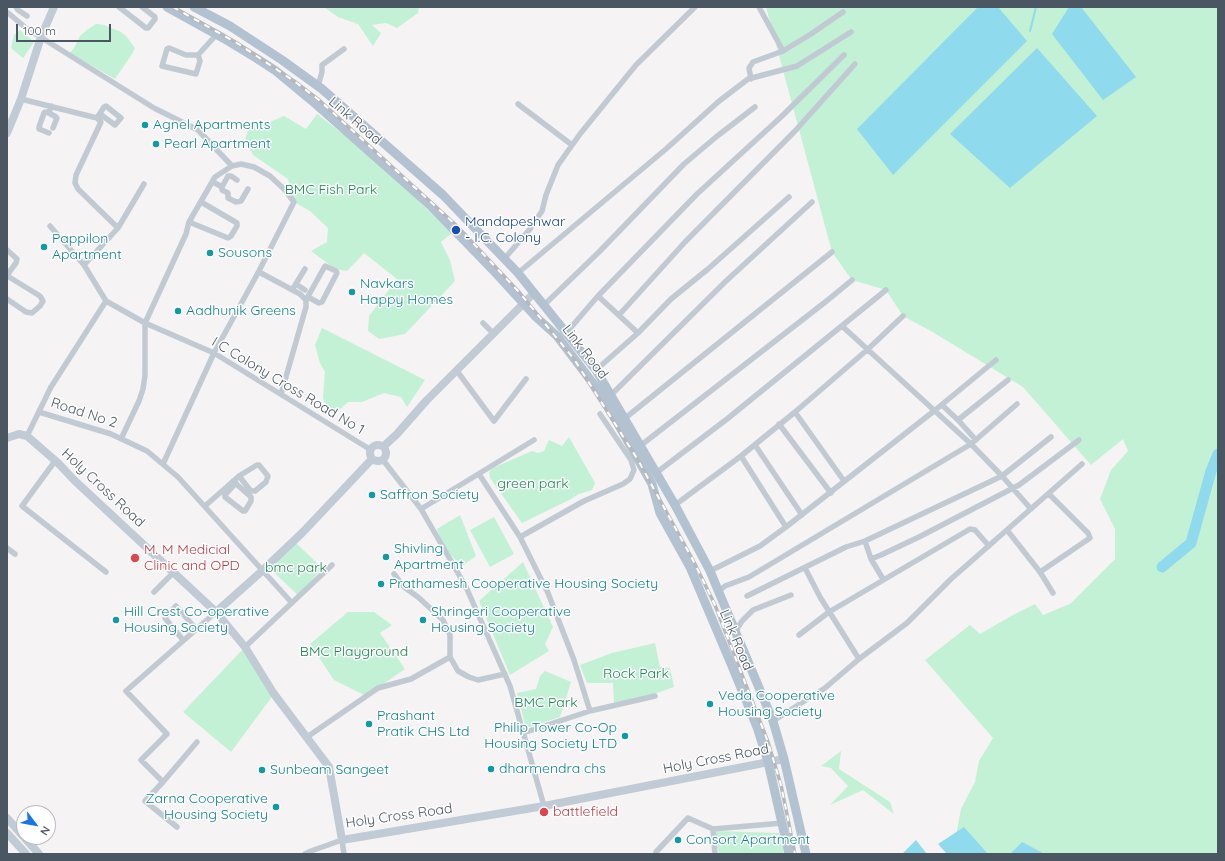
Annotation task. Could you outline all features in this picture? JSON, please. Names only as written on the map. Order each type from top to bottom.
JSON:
[{"type":"main road","name":"Link Road","points":[[167,7],[217,34],[276,71],[311,100],[432,207],[557,336],[586,374],[602,397],[652,484],[660,513],[690,567],[752,713],[768,762],[789,854]]},
{"type":"main road","name":"Link Road","points":[[194,7],[230,26],[282,60],[318,86],[443,195],[505,258],[567,332],[596,370],[675,505],[710,571],[773,721],[784,759],[806,854]]},
{"type":"street","points":[[27,16],[16,7],[7,12],[17,22],[154,108],[198,130],[232,166]]},
{"type":"street","points":[[7,133],[21,99],[41,37],[54,7]]},
{"type":"street","points":[[119,7],[148,28],[155,19],[155,16],[142,7]]},
{"type":"street","points":[[505,258],[530,229],[542,211],[546,195],[558,165],[572,145],[636,65],[694,7]]},
{"type":"street","points":[[759,7],[783,50]]},
{"type":"street","points":[[751,78],[749,68],[750,64],[783,50],[811,34],[843,12]]},
{"type":"street","points":[[518,273],[666,149],[718,102],[748,79],[797,66],[851,32]]},
{"type":"street","points":[[198,55],[200,61],[196,74],[162,66],[167,49],[169,48],[186,55],[198,55],[217,34]]},
{"type":"street","points":[[318,86],[322,72],[322,65],[344,48]]},
{"type":"street","points":[[567,332],[598,296],[697,194],[781,117],[844,55]]},
{"type":"street","points":[[619,315],[685,242],[795,132],[855,64]]},
{"type":"street","points":[[21,99],[98,116],[101,122],[76,175],[75,183],[78,189],[118,228]]},
{"type":"street","points":[[518,104],[572,145]]},
{"type":"street","points":[[49,113],[51,106]]},
{"type":"street","points":[[544,305],[599,252],[684,164],[755,107]]},
{"type":"street","points":[[49,133],[39,129],[44,113],[49,113],[57,118],[54,128]]},
{"type":"street","points":[[121,439],[143,389],[145,375],[145,323],[186,234],[189,222],[215,177],[232,166],[241,164],[254,167],[270,176],[285,190],[294,202],[259,272],[214,353],[163,464]]},
{"type":"street","points":[[222,187],[228,176],[237,180]]},
{"type":"street","points":[[213,182],[222,187],[222,190],[228,193],[228,198],[236,202],[241,201],[248,189]]},
{"type":"street","points":[[84,265],[118,228],[144,184]]},
{"type":"street","points":[[596,370],[638,333],[671,299],[708,269],[789,197]]},
{"type":"street","points":[[189,222],[228,238],[237,226],[237,223],[201,202]]},
{"type":"street","points":[[611,395],[725,282],[812,202]]},
{"type":"street","points":[[7,438],[17,435],[27,436],[51,387],[106,301],[84,265],[50,226]]},
{"type":"street","points":[[7,250],[17,259],[8,275],[9,277],[40,296],[43,301],[32,313],[26,312],[7,299]]},
{"type":"street","points":[[624,419],[832,252]]},
{"type":"street","points":[[259,272],[307,298],[319,303],[322,302],[337,273],[336,271],[325,266],[307,298],[306,307],[280,394]]},
{"type":"street","points":[[292,290],[305,269]]},
{"type":"street","points":[[640,446],[852,280]]},
{"type":"street","points":[[296,284],[305,290]]},
{"type":"street","points":[[656,473],[726,419],[886,290]]},
{"type":"street","points":[[384,446],[523,302],[534,293]]},
{"type":"street","points":[[598,296],[638,333]]},
{"type":"street","name":"I C Colony Cross Road No 1","points":[[106,301],[145,323],[214,353],[371,450]]},
{"type":"street","points":[[675,505],[755,445],[867,350],[903,316]]},
{"type":"street","points":[[485,322],[494,332]]},
{"type":"street","points":[[842,326],[934,411],[973,442]]},
{"type":"street","points":[[710,571],[760,546],[786,527],[942,405],[996,360]]},
{"type":"street","points":[[457,371],[494,420],[526,379]]},
{"type":"street","points":[[958,420],[1008,380]]},
{"type":"street","points":[[718,592],[725,586],[749,577],[973,442],[1018,404]]},
{"type":"street","points":[[942,405],[958,420],[973,442],[1031,509]]},
{"type":"street","name":"Road No 2","points":[[39,412],[111,434],[147,451],[178,477],[292,603]]},
{"type":"street","points":[[794,412],[844,481]]},
{"type":"street","points":[[520,537],[584,501],[623,484],[630,478],[634,470],[631,460],[600,414]]},
{"type":"street","points":[[779,424],[831,493]]},
{"type":"street","name":"Holy Cross Road","points":[[27,436],[216,612],[245,648],[274,694],[329,767],[342,840],[544,806],[784,759]]},
{"type":"street","points":[[748,596],[846,547],[865,540],[1002,476],[1051,437]]},
{"type":"street","points":[[421,509],[534,440]]},
{"type":"street","points":[[871,559],[919,537],[1019,485],[1079,440]]},
{"type":"street","points":[[377,445],[384,446],[387,453],[383,460],[378,462],[372,459],[370,455],[371,450],[377,445]]},
{"type":"street","points":[[755,445],[802,515]]},
{"type":"street","points":[[741,456],[786,527]]},
{"type":"street","points":[[162,782],[141,760],[167,734],[126,691],[262,571],[303,532],[372,459]]},
{"type":"street","points":[[383,460],[421,509],[466,587],[510,686],[544,806]]},
{"type":"street","points":[[55,461],[22,506],[106,572]]},
{"type":"street","points":[[773,721],[825,688],[859,659],[907,623],[951,579],[1082,464]]},
{"type":"street","points":[[234,482],[251,497],[252,501],[245,511],[225,497],[225,495],[234,482],[239,476],[257,465],[259,465],[268,476],[266,482],[254,491],[250,490],[239,476]]},
{"type":"street","points":[[479,474],[520,537],[548,593],[574,660],[590,711]]},
{"type":"street","points":[[205,506],[234,482]]},
{"type":"street","points":[[1040,572],[1090,538],[1088,533],[1049,494]]},
{"type":"street","points":[[799,635],[829,612],[970,529],[975,530],[989,546]]},
{"type":"street","points":[[1007,530],[1040,572],[1053,593]]},
{"type":"street","points":[[865,540],[871,559],[883,579]]},
{"type":"street","points":[[7,548],[16,554]]},
{"type":"street","points":[[245,648],[332,566]]},
{"type":"street","points":[[805,568],[808,577],[859,659]]},
{"type":"street","points":[[154,592],[174,572]]},
{"type":"street","points":[[394,574],[404,587],[418,597],[443,620],[450,635],[450,657],[458,671],[478,680],[504,674]]},
{"type":"street","points":[[735,632],[742,621],[754,610],[791,595]]},
{"type":"street","points":[[184,640],[165,618],[176,606],[196,629]]},
{"type":"street","points":[[306,737],[378,688],[411,678],[450,657]]},
{"type":"street","points":[[523,733],[590,711],[656,696]]},
{"type":"street","points":[[177,827],[145,801],[197,742]]},
{"type":"street","points":[[7,818],[39,854]]},
{"type":"street","points":[[656,854],[656,852],[688,818],[713,829],[783,823]]},
{"type":"street","points":[[713,829],[715,854]]},
{"type":"street","points":[[7,833],[26,854]]},
{"type":"street","points":[[305,854],[311,850],[342,840],[344,854]]},
{"type":"green space","points":[[324,7],[419,7],[418,13],[397,28],[386,23],[372,25],[381,33],[373,46],[358,24],[338,17]]},
{"type":"green space","points":[[766,7],[1218,7],[1218,854],[946,854],[956,835],[961,809],[975,782],[979,761],[993,738],[925,660],[970,625],[980,634],[1035,604],[1043,615],[1070,604],[1115,559],[1115,529],[1100,499],[1111,470],[1128,451],[1123,439],[1091,465],[1023,387],[931,331],[903,316],[886,290],[852,280],[832,252]]},
{"type":"green space","points":[[96,24],[104,25],[121,32],[135,48],[115,79],[70,53],[80,36]]},
{"type":"green space","points":[[20,30],[34,42],[23,58],[11,48],[14,35]]},
{"type":"green space","name":"BMC Fish Park","points":[[317,114],[373,157],[452,233],[441,242],[450,260],[455,281],[405,334],[379,339],[368,331],[369,316],[397,279],[364,253],[347,271],[335,269],[311,251],[327,242],[328,228],[310,211],[294,202],[288,179],[253,155],[245,139],[248,131],[284,116],[306,129]]},
{"type":"green space","points":[[322,328],[425,380],[407,407],[401,397],[384,393],[362,402],[348,402],[337,412],[328,412],[323,398],[325,372],[320,363],[315,345]]},
{"type":"green space","name":"green park","points":[[569,437],[595,483],[592,490],[579,494],[522,523],[490,478],[489,472],[493,468],[532,451],[538,453],[544,451],[549,440],[562,446]]},
{"type":"green space","points":[[460,515],[476,556],[462,566],[444,549],[437,529]]},
{"type":"green space","points":[[494,517],[514,554],[490,567],[470,530]]},
{"type":"green space","name":"bmc park","points":[[296,543],[320,566],[318,573],[299,596],[267,566]]},
{"type":"green space","points":[[523,562],[553,627],[545,644],[549,651],[510,675],[479,601]]},
{"type":"green space","name":"BMC Playground","points":[[348,612],[374,612],[392,625],[380,633],[405,669],[366,696],[334,680],[310,644]]},
{"type":"green space","name":"Rock Park","points":[[655,643],[660,667],[670,668],[674,687],[648,696],[614,703],[613,683],[587,683],[580,665],[612,653]]},
{"type":"green space","points":[[245,647],[274,694],[231,752],[183,712]]},
{"type":"green space","name":"BMC Park","points":[[545,671],[571,682],[560,717],[526,728],[517,693],[536,689],[540,676]]},
{"type":"green space","points":[[841,751],[839,769],[890,802],[894,814],[863,790],[830,805],[848,786],[831,768],[821,766]]},
{"type":"green space","points":[[715,831],[779,833],[784,854],[719,854]]},
{"type":"water","points":[[978,7],[998,7],[1027,41],[893,175],[857,129]]},
{"type":"water","points":[[1069,7],[1081,7],[1136,77],[1103,100],[1052,34]]},
{"type":"water","points":[[1037,48],[1097,116],[1010,188],[950,134]]},
{"type":"water","points":[[964,827],[988,854],[947,854],[938,844]]},
{"type":"water","points":[[916,840],[927,854],[902,854]]},
{"type":"water","points":[[1022,842],[1045,854],[1011,853]]},
{"type":"waterway","points":[[1030,31],[1036,7]]},
{"type":"waterway","points":[[1162,567],[1191,543],[1211,471],[1218,454]]},
{"type":"railway","points":[[173,7],[237,43],[294,81],[319,100],[457,226],[519,292],[574,359],[638,460],[694,562],[715,605],[768,742],[781,785],[795,854]]},
{"type":"place","name":"Agnel Apartments","points":[[145,125]]},
{"type":"place","name":"Pearl Apartment","points":[[156,144]]},
{"type":"place","name":"Mandapeshwar - I.C. Colony","points":[[456,230]]},
{"type":"place","name":"Pappilon Apartment","points":[[44,247]]},
{"type":"place","name":"Sousons","points":[[210,253]]},
{"type":"place","name":"Navkars Happy Homes","points":[[352,292]]},
{"type":"place","name":"Aadhunik Greens","points":[[178,311]]},
{"type":"place","name":"Saffron Society","points":[[372,495]]},
{"type":"place","name":"Shivling Apartment","points":[[386,557]]},
{"type":"place","name":"M. M Medicial Clinic and OPD","points":[[135,558]]},
{"type":"place","name":"Prathamesh Cooperative Housing Society","points":[[381,584]]},
{"type":"place","name":"Hill Crest Co-operative Housing Society","points":[[116,620]]},
{"type":"place","name":"Shringeri Cooperative Housing Society","points":[[423,620]]},
{"type":"place","name":"Veda Cooperative Housing Society","points":[[710,704]]},
{"type":"place","name":"Prashant Pratik CHS Ltd","points":[[369,724]]},
{"type":"place","name":"Philip Tower Co-Op Housing Society LTD","points":[[625,736]]},
{"type":"place","name":"dharmendra chs","points":[[491,769]]},
{"type":"place","name":"Sunbeam Sangeet","points":[[262,770]]},
{"type":"place","name":"Zarna Cooperative Housing Society","points":[[276,807]]},
{"type":"place","name":"battlefield","points":[[544,812]]},
{"type":"place","name":"Consort Apartment","points":[[678,840]]}]
